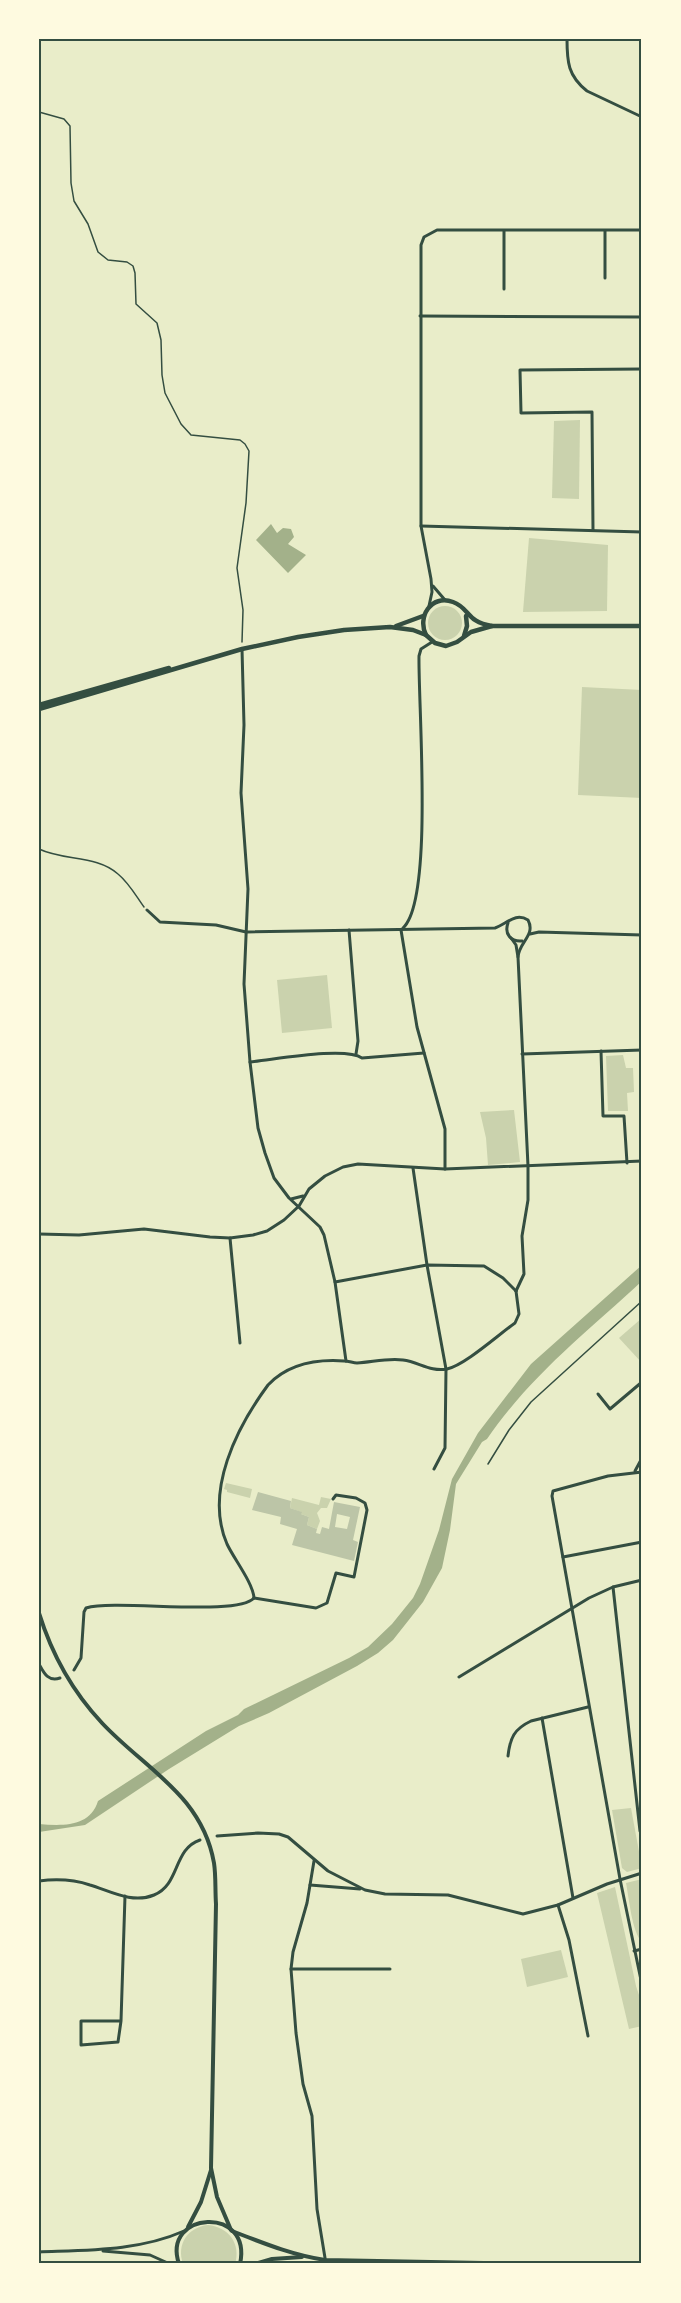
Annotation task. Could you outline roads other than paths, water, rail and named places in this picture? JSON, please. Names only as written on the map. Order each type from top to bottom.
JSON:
[{"type":"main road","points":[[492,626],[464,636],[449,645],[441,645],[432,642],[426,635],[423,616],[436,602],[445,600],[459,605],[477,622],[492,626],[642,626]]},
{"type":"main road","points":[[464,636],[468,626],[465,613]]},
{"type":"main road","points":[[390,627],[423,616]]},
{"type":"main road","points":[[39,707],[242,649],[321,633],[390,627],[413,630],[426,635]]},
{"type":"street","points":[[567,39],[569,71],[579,84],[587,91],[642,117]]},
{"type":"street","points":[[428,608],[432,592],[431,579],[421,526],[421,245],[426,234],[437,230],[642,230]]},
{"type":"street","points":[[504,231],[504,289]]},
{"type":"street","points":[[605,231],[605,278]]},
{"type":"street","points":[[420,316],[642,318]]},
{"type":"street","points":[[593,530],[592,412],[521,413],[520,370],[642,369]]},
{"type":"street","points":[[421,526],[642,532]]},
{"type":"street","points":[[431,579],[436,591],[445,600]]},
{"type":"street","points":[[401,930],[411,919],[422,836],[419,656],[421,650],[432,642]]},
{"type":"street","points":[[242,649],[244,725],[241,793],[248,889],[244,984],[250,1062],[260,1139],[274,1178],[324,1234],[335,1282],[346,1361]]},
{"type":"street","points":[[147,910],[160,922],[216,925],[246,932],[495,928],[513,918],[523,917],[539,932]]},
{"type":"street","points":[[254,1598],[251,1587],[230,1550],[219,1520],[222,1489],[232,1444],[262,1394],[282,1372],[307,1363],[346,1361],[355,1363],[398,1359],[428,1369],[446,1369],[462,1363],[515,1323],[519,1314],[516,1291],[524,1274],[522,1236],[528,1200],[528,1166],[518,957],[516,945],[506,927],[509,921]]},
{"type":"street","points":[[530,935],[531,926]]},
{"type":"street","points":[[495,928],[516,941],[525,939]]},
{"type":"street","points":[[349,930],[358,1041],[356,1054]]},
{"type":"street","points":[[401,930],[417,1027],[445,1129],[445,1169]]},
{"type":"street","points":[[518,957],[521,944],[525,939],[539,932],[642,935]]},
{"type":"street","points":[[522,1054],[642,1050]]},
{"type":"street","points":[[601,1051],[603,1116],[624,1116],[627,1163]]},
{"type":"street","points":[[250,1062],[329,1053],[356,1054],[362,1058],[424,1053]]},
{"type":"street","points":[[39,1234],[79,1235],[144,1228],[230,1238],[267,1231],[284,1220],[298,1206],[303,1196],[325,1176],[349,1166],[375,1163],[445,1169],[642,1161]]},
{"type":"street","points":[[413,1168],[427,1265],[446,1369],[445,1448],[434,1469]]},
{"type":"street","points":[[291,1199],[303,1196]]},
{"type":"street","points":[[230,1238],[240,1343]]},
{"type":"street","points":[[335,1282],[427,1265],[484,1266],[503,1278],[516,1291]]},
{"type":"street","points":[[598,1395],[610,1409],[642,1382]]},
{"type":"street","points":[[635,1471],[642,1458]]},
{"type":"street","points":[[642,1472],[604,1476],[554,1491],[552,1496],[588,1707],[642,1985]]},
{"type":"street","points":[[74,1670],[81,1658],[84,1612],[87,1608],[224,1605],[247,1603],[254,1598],[316,1608],[327,1603],[336,1573],[354,1577],[367,1510],[365,1503],[356,1498],[336,1495],[333,1499]]},
{"type":"street","points":[[562,1557],[642,1542]]},
{"type":"street","points":[[459,1677],[613,1587],[642,1580]]},
{"type":"street","points":[[613,1587],[640,1811],[640,1831]]},
{"type":"street","points":[[39,1613],[56,1658],[82,1700],[110,1731],[183,1797],[197,1817],[211,1851],[215,1871],[216,1904],[211,2168],[217,2197],[240,2245],[240,2264]]},
{"type":"street","points":[[39,1664],[48,1677],[60,1678]]},
{"type":"street","points":[[508,1756],[510,1740],[516,1730],[531,1721],[588,1707]]},
{"type":"street","points":[[542,1718],[573,1898]]},
{"type":"street","points":[[217,1836],[258,1833],[288,1837],[314,1861],[347,1882],[365,1890]]},
{"type":"street","points":[[39,1881],[57,1880],[89,1885],[125,1896],[145,1897],[157,1894],[172,1879],[185,1849],[200,1840]]},
{"type":"street","points":[[314,1861],[302,1923],[292,1952],[291,1969],[303,2084],[314,2130],[317,2209],[326,2262]]},
{"type":"street","points":[[310,1885],[385,1894],[448,1895],[524,1914],[558,1905],[620,1879],[642,1873]]},
{"type":"street","points":[[121,2021],[81,2021],[81,2045],[118,2042],[121,2021],[125,1896]]},
{"type":"street","points":[[558,1905],[569,1940],[588,2036]]},
{"type":"street","points":[[634,1951],[642,1949]]},
{"type":"street","points":[[291,1969],[390,1969]]},
{"type":"street","points":[[179,2264],[177,2249],[180,2238],[201,2202],[211,2168]]},
{"type":"street","points":[[39,2252],[98,2250],[160,2241],[196,2224],[208,2221],[220,2223],[268,2246],[326,2262],[543,2264]]},
{"type":"street","points":[[98,2250],[150,2255],[171,2264]]},
{"type":"street","points":[[255,2264],[272,2259],[306,2257]]}]
